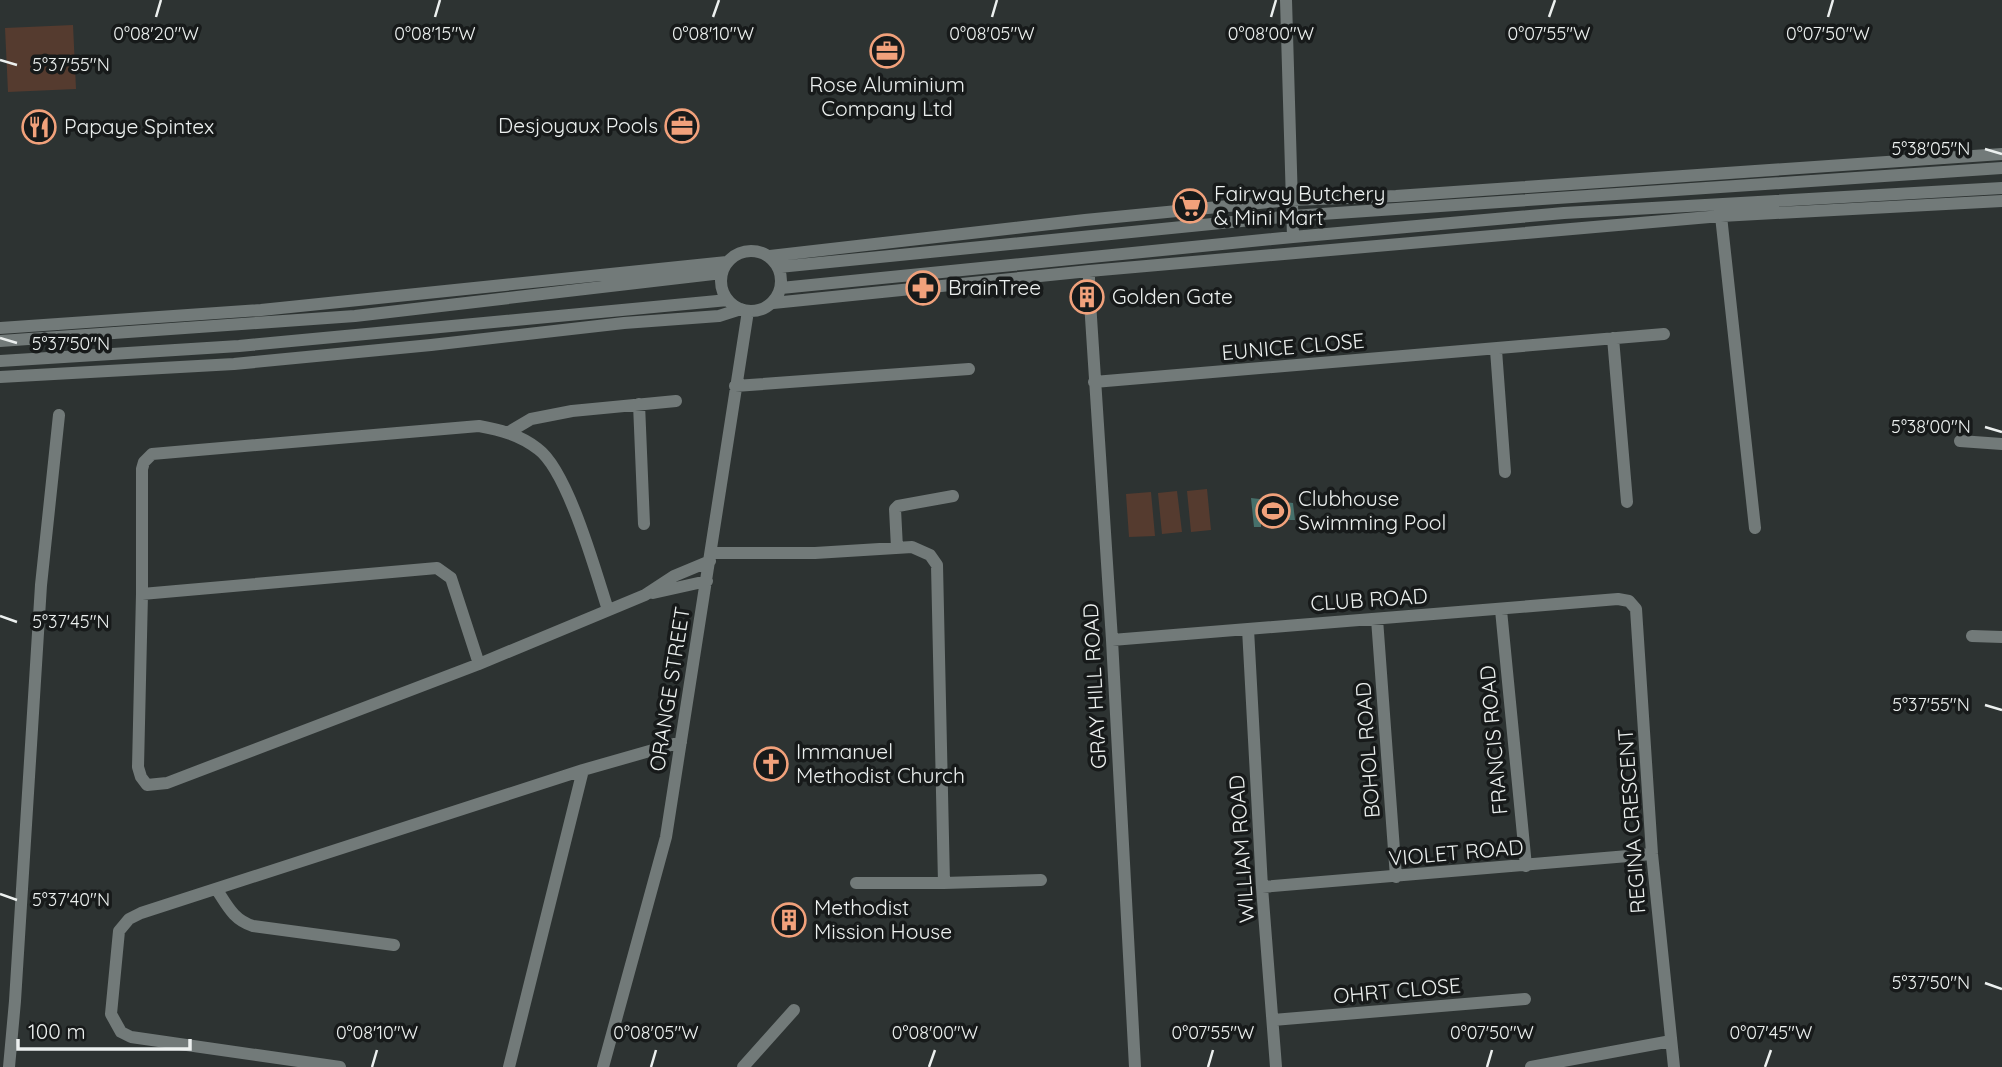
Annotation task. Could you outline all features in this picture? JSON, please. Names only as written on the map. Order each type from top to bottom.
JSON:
[{"type":"street","points":[[1286,0],[1293,237]]},
{"type":"street","points":[[770,256],[1085,220],[1291,200],[1396,196],[2002,154]]},
{"type":"street","points":[[779,267],[1292,216],[2002,168]]},
{"type":"street","points":[[781,288],[1564,213],[2002,188]]},
{"type":"street","points":[[0,377],[234,364],[624,323],[719,316],[762,309],[773,303],[1088,271],[1721,216],[2002,201]]},
{"type":"street","points":[[1721,216],[1755,528]]},
{"type":"street","points":[[0,341],[355,316],[724,267],[744,251],[758,251],[770,256],[779,267],[782,274],[781,288],[773,303]]},
{"type":"street","points":[[724,267],[722,287],[728,300],[745,310]]},
{"type":"street","points":[[0,328],[261,310],[724,267]]},
{"type":"street","name":"GRAY HILL ROAD","points":[[1088,271],[1112,640],[1135,1067]]},
{"type":"street","points":[[0,361],[239,346],[728,300]]},
{"type":"street","name":"ORANGE STREET","points":[[603,1067],[666,837],[711,557],[745,310]]},
{"type":"street","name":"EUNICE CLOSE","points":[[1094,382],[1664,334]]},
{"type":"street","points":[[1613,338],[1627,502]]},
{"type":"street","points":[[1496,350],[1504,472]]},
{"type":"street","points":[[735,386],[969,369]]},
{"type":"street","points":[[509,432],[531,419],[572,411],[676,401]]},
{"type":"street","points":[[639,404],[644,524]]},
{"type":"street","points":[[9,1067],[41,586],[59,415]]},
{"type":"street","points":[[608,610],[576,514],[558,474],[540,450],[509,432],[479,426],[152,454],[144,461],[142,469],[138,767],[141,777],[148,785],[167,783],[479,664],[645,595],[707,581]]},
{"type":"street","points":[[1960,441],[2002,444]]},
{"type":"street","points":[[897,548],[895,509],[898,506],[953,496]]},
{"type":"street","points":[[645,595],[711,557],[912,547],[930,555],[937,565],[944,883]]},
{"type":"street","points":[[142,594],[437,568],[451,578],[479,664]]},
{"type":"street","name":"CLUB ROAD","points":[[1112,640],[1618,599],[1629,601]]},
{"type":"street","name":"REGINA CRESCENT","points":[[1629,601],[1636,609],[1652,854],[1674,1067]]},
{"type":"street","name":"FRANCIS ROAD","points":[[1501,610],[1526,866]]},
{"type":"street","name":"BOHOL ROAD","points":[[1377,619],[1396,877]]},
{"type":"street","name":"WILLIAM ROAD","points":[[1248,629],[1262,887],[1276,1067]]},
{"type":"street","points":[[1972,636],[2002,637]]},
{"type":"street","points":[[340,1067],[131,1037],[121,1032],[111,1014],[119,931],[122,925],[141,913],[583,770],[681,742]]},
{"type":"street","points":[[509,1067],[583,770]]},
{"type":"street","name":"VIOLET ROAD","points":[[1262,887],[1652,854]]},
{"type":"street","points":[[856,883],[1041,880]]},
{"type":"street","points":[[217,890],[233,915],[253,926],[394,945]]},
{"type":"street","name":"OHRT CLOSE","points":[[1273,1020],[1525,999]]},
{"type":"street","points":[[743,1067],[794,1010]]},
{"type":"street","points":[[1531,1067],[1671,1041]]},
{"type":"shaded area","points":[[73,25],[76,89],[8,92],[5,28]]},
{"type":"shaded area","points":[[1207,489],[1211,530],[1191,532],[1187,491]]},
{"type":"shaded area","points":[[1177,491],[1182,532],[1162,534],[1158,493]]},
{"type":"shaded area","points":[[1151,492],[1155,536],[1129,537],[1126,494]]},
{"type":"water","name":"Clubhouse Swimming Pool","points":[[1251,498],[1293,503],[1295,520],[1261,520],[1261,527],[1254,527]]},
{"type":"place","name":"Rose Aluminium Company Ltd","points":[[887,51]]},
{"type":"place","name":"Desjoyaux Pools","points":[[682,126]]},
{"type":"place","name":"Papaye Spintex","points":[[39,127]]},
{"type":"place","name":"Fairway Butchery & Mini Mart","points":[[1190,206]]},
{"type":"place","name":"BrainTree","points":[[923,288]]},
{"type":"place","name":"Golden Gate","points":[[1087,297]]},
{"type":"place","name":"Clubhouse Swimming Pool","points":[[1273,511]]},
{"type":"place","name":"Immanuel Methodist Church","points":[[771,764]]},
{"type":"place","name":"Methodist Mission House","points":[[789,920]]}]
